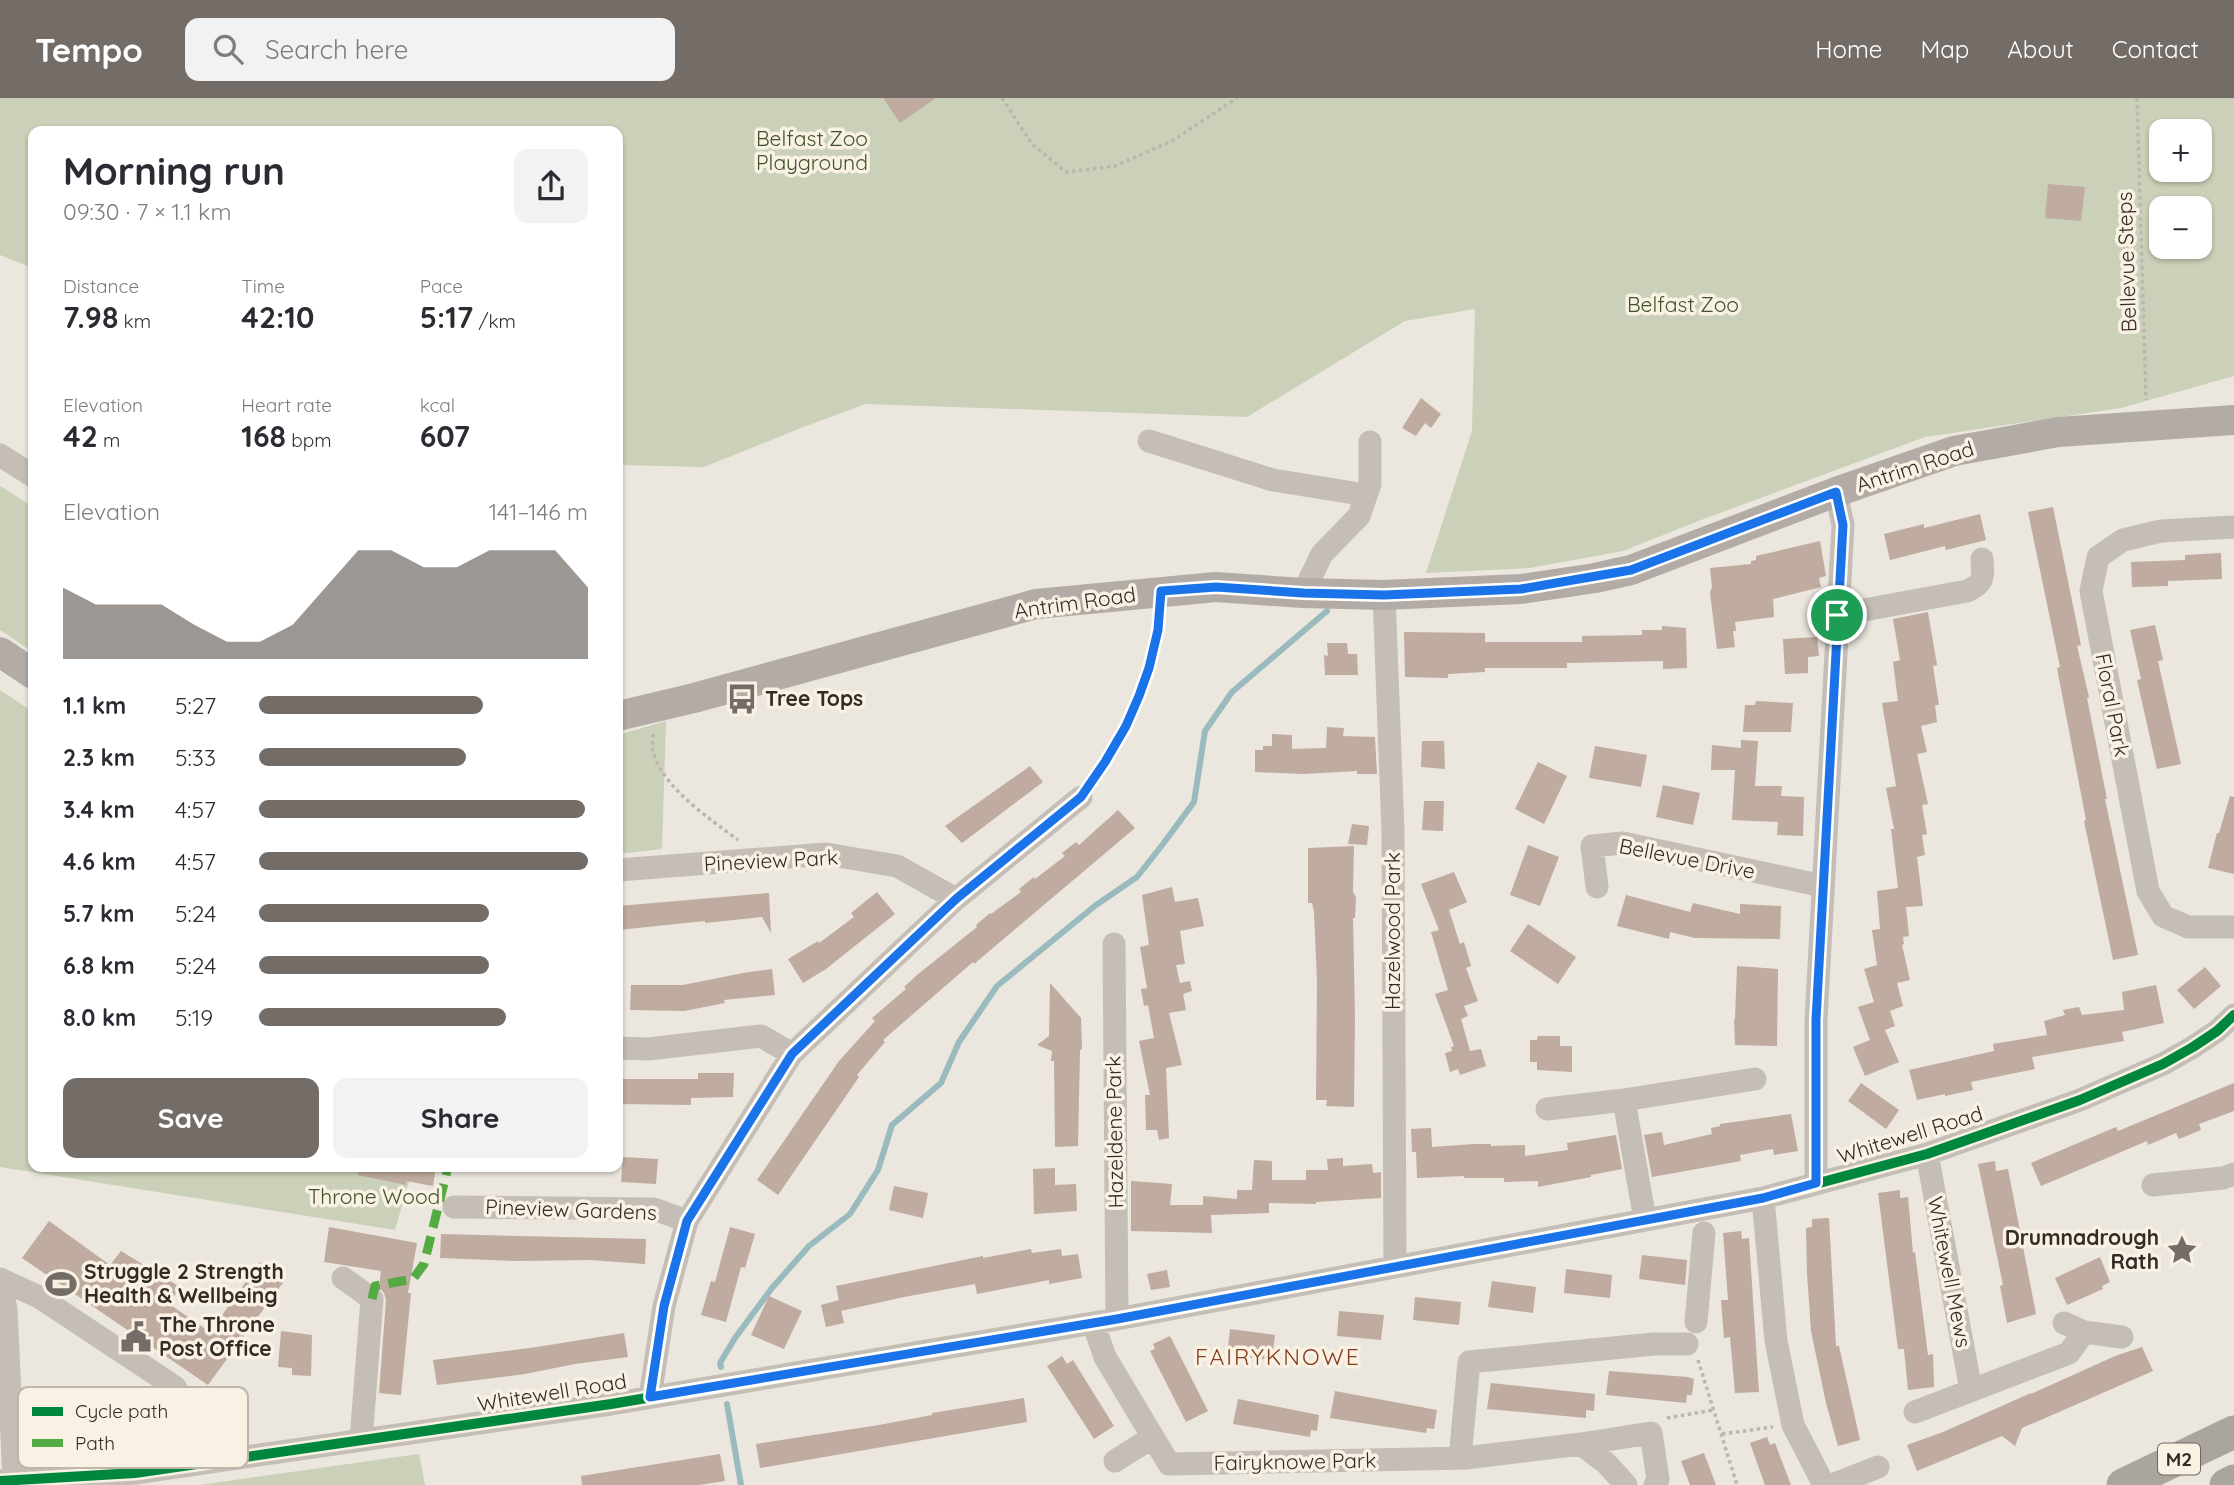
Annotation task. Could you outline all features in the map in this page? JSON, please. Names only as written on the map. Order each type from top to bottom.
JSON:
[{"type":"highway","name":"M2","points":[[2123,1485],[2234,1432]]},
{"type":"highway","name":"M2","points":[[2227,1485],[2234,1481]]},
{"type":"main road","name":"Antrim Road","points":[[623,715],[1036,604],[1216,587],[1384,595],[1521,589],[1631,570],[1836,492],[1954,451],[2058,432],[2234,420]]},
{"type":"main road","points":[[0,652],[28,671]]},
{"type":"street","points":[[1149,441],[1273,480],[1366,495]]},
{"type":"street","points":[[1303,593],[1322,554],[1359,516],[1370,484],[1370,442]]},
{"type":"street","points":[[0,455],[28,474]]},
{"type":"street","points":[[1816,1183],[1816,1020],[1843,525],[1836,492]]},
{"type":"street","name":"Floral Park","points":[[2234,527],[2161,531],[2123,540],[2098,557],[2091,591],[2148,891],[2163,916],[2188,927],[2234,927]]},
{"type":"street","points":[[1837,615],[1967,591],[1978,586],[1983,577],[1982,559]]},
{"type":"street","name":"Hazelwood Park","points":[[1384,595],[1393,832],[1395,1267]]},
{"type":"street","points":[[650,1397],[664,1306],[687,1221],[792,1054],[956,899],[1081,797]]},
{"type":"street","name":"Bellevue Drive","points":[[1597,887],[1592,846],[1623,843],[1823,886]]},
{"type":"street","name":"Pineview Park","points":[[623,870],[826,854],[897,866],[956,899]]},
{"type":"street","name":"Hazeldene Park","points":[[1114,944],[1117,1319]]},
{"type":"street","name":"Whitewell Road","points":[[248,1456],[650,1397],[1117,1319],[1763,1198],[1927,1154],[2080,1100],[2163,1064],[2217,1031],[2234,1015]]},
{"type":"street","points":[[623,1048],[648,1049],[761,1036],[792,1054]]},
{"type":"street","points":[[1547,1109],[1755,1079]]},
{"type":"street","points":[[1624,1100],[1644,1220]]},
{"type":"street","name":"Whitewell Mews","points":[[1927,1154],[1971,1390]]},
{"type":"street","points":[[2153,1185],[2223,1178],[2234,1174]]},
{"type":"street","points":[[1763,1198],[1776,1341],[1793,1425],[1824,1485]]},
{"type":"street","name":"Pineview Gardens","points":[[454,1207],[654,1209],[687,1221]]},
{"type":"street","points":[[1696,1322],[1704,1233]]},
{"type":"street","points":[[343,1278],[372,1299],[361,1440]]},
{"type":"street","points":[[0,1279],[6,1309],[11,1415],[7,1481]]},
{"type":"street","points":[[0,1279],[39,1297],[175,1387]]},
{"type":"street","name":"Fairyknowe Park","points":[[1093,1323],[1105,1357],[1169,1464],[1460,1458],[1651,1433]]},
{"type":"street","points":[[1915,1412],[2069,1353],[2074,1327],[2122,1337]]},
{"type":"street","points":[[1460,1458],[1469,1362],[1654,1344],[1688,1344]]},
{"type":"street","points":[[11,1415],[18,1416]]},
{"type":"street","points":[[1651,1433],[1658,1479],[1655,1485]]},
{"type":"street","points":[[1115,1461],[1153,1437]]},
{"type":"street","points":[[1581,1444],[1606,1463],[1626,1485]]},
{"type":"street","points":[[1832,1485],[1878,1467]]},
{"type":"street","name":"Whitewell Road","points":[[7,1481],[135,1473],[169,1468]]},
{"type":"path","points":[[1002,98],[1032,144],[1066,172],[1115,166],[1172,141],[1237,98]]},
{"type":"path","points":[[1081,797],[1126,726],[1139,696],[1158,630],[1161,591]]},
{"type":"path","points":[[651,708],[652,752],[662,773],[692,804],[765,860]]},
{"type":"path","points":[[1688,1344],[1698,1362],[1737,1485]]},
{"type":"path","points":[[1651,1433],[1664,1419],[1713,1410]]},
{"type":"path","points":[[1721,1434],[1793,1425]]},
{"type":"green space","name":"Belfast Zoo","points":[[0,98],[2234,98],[2234,376],[2121,408],[1925,437],[1623,551],[1530,568],[1426,573],[1472,431],[1475,309],[1405,321],[1247,417],[866,404],[704,467],[623,465],[623,126],[28,126],[28,266],[0,255]]},
{"type":"green space","points":[[0,486],[28,504],[28,649],[0,630]]},
{"type":"green space","name":"Throne Wood","points":[[0,690],[28,709],[28,1171],[0,1167]]},
{"type":"green space","points":[[666,721],[662,849],[623,853],[623,734]]},
{"type":"green space","name":"Throne Wood","points":[[31,1172],[412,1172],[395,1230]]},
{"type":"green space","points":[[419,1454],[425,1485],[199,1485]]},
{"type":"building","points":[[883,98],[936,98],[900,123]]},
{"type":"building","points":[[2048,184],[2085,187],[2081,221],[2045,218]]},
{"type":"building","points":[[1421,398],[1441,414],[1431,428],[1425,423],[1416,436],[1402,428]]},
{"type":"building","points":[[2053,507],[2081,645],[2077,646],[2089,697],[2087,698],[2105,799],[2138,955],[2113,960],[2084,821],[2086,820],[2057,668],[2060,667],[2028,512]]},
{"type":"building","points":[[1980,514],[1986,540],[1946,550],[1945,546],[1890,560],[1884,534],[1924,524],[1924,528]]},
{"type":"building","points":[[1820,541],[1826,576],[1819,578],[1821,587],[1773,599],[1774,617],[1735,622],[1735,647],[1717,649],[1710,593],[1710,568],[1751,564],[1751,561],[1756,560],[1756,556]]},
{"type":"building","points":[[2221,553],[2222,579],[2168,581],[2168,586],[2132,587],[2131,562],[2185,560],[2185,555]]},
{"type":"building","points":[[1928,612],[1937,665],[1933,666],[1939,705],[1935,705],[1937,722],[1921,726],[1927,752],[1917,754],[1928,804],[1922,805],[1927,834],[1922,835],[1925,855],[1917,857],[1923,906],[1906,907],[1909,936],[1903,937],[1902,945],[1910,980],[1897,983],[1903,1006],[1890,1011],[1895,1026],[1885,1030],[1899,1062],[1865,1076],[1853,1047],[1870,1040],[1858,1007],[1874,1002],[1864,969],[1877,965],[1872,930],[1880,929],[1877,891],[1898,888],[1891,829],[1894,829],[1886,788],[1896,786],[1882,703],[1898,701],[1893,662],[1900,660],[1893,619]]},
{"type":"building","points":[[2155,625],[2163,660],[2158,661],[2181,764],[2157,769],[2137,680],[2141,679],[2130,630]]},
{"type":"building","points":[[1662,626],[1686,628],[1687,668],[1663,669],[1663,661],[1567,663],[1567,668],[1485,668],[1485,672],[1448,674],[1448,678],[1405,677],[1404,632],[1485,633],[1485,642],[1582,642],[1582,636],[1642,635],[1642,630],[1662,630]]},
{"type":"building","points":[[1817,637],[1819,656],[1808,657],[1808,673],[1785,674],[1783,639]]},
{"type":"building","points":[[1327,643],[1347,643],[1348,654],[1357,654],[1358,675],[1325,675],[1324,655],[1328,656]]},
{"type":"building","points":[[1756,701],[1793,703],[1791,732],[1743,732],[1745,705],[1755,705]]},
{"type":"building","points":[[1327,727],[1344,728],[1343,736],[1375,737],[1377,774],[1357,774],[1357,771],[1304,774],[1255,772],[1255,750],[1272,746],[1272,734],[1292,735],[1292,749],[1326,748]]},
{"type":"building","points":[[1741,740],[1758,741],[1755,786],[1782,786],[1781,796],[1804,797],[1803,836],[1777,835],[1778,822],[1732,820],[1735,770],[1711,770],[1712,745],[1741,748]]},
{"type":"building","points":[[1422,741],[1444,741],[1445,769],[1421,767]]},
{"type":"building","points":[[1595,746],[1647,755],[1641,787],[1589,778]]},
{"type":"building","points":[[1538,762],[1567,776],[1544,824],[1515,809]]},
{"type":"building","points":[[1030,766],[1043,782],[962,843],[945,826]]},
{"type":"building","points":[[1663,785],[1700,793],[1693,825],[1656,817]]},
{"type":"building","points":[[2230,796],[2234,797],[2234,874],[2208,868]]},
{"type":"building","points":[[1424,801],[1444,801],[1443,831],[1422,830]]},
{"type":"building","points":[[1118,810],[1135,828],[883,1040],[885,1042],[857,1075],[859,1077],[778,1195],[757,1180],[839,1061],[875,1021],[872,1018],[906,989],[904,987],[917,975],[977,927],[990,913],[1021,892],[1019,889],[1065,856],[1062,853],[1076,842],[1079,845]]},
{"type":"building","points":[[1352,824],[1369,826],[1367,845],[1348,844]]},
{"type":"building","points":[[1528,845],[1559,857],[1540,906],[1510,895]]},
{"type":"building","points":[[1354,846],[1354,1107],[1326,1106],[1327,1100],[1316,1100],[1317,981],[1314,912],[1312,903],[1308,903],[1308,848]]},
{"type":"building","points":[[1454,872],[1467,902],[1449,910],[1460,944],[1464,942],[1471,966],[1466,968],[1478,1001],[1464,1006],[1468,1016],[1461,1019],[1470,1051],[1481,1049],[1486,1066],[1460,1075],[1458,1069],[1450,1072],[1445,1053],[1452,1051],[1451,1047],[1454,1046],[1435,994],[1448,990],[1431,932],[1439,930],[1421,884]]},
{"type":"building","points":[[1172,887],[1175,902],[1198,898],[1204,926],[1180,931],[1185,964],[1176,965],[1180,983],[1190,981],[1192,991],[1183,994],[1186,1010],[1169,1013],[1182,1065],[1166,1068],[1169,1138],[1159,1140],[1157,1130],[1146,1130],[1145,1095],[1150,1095],[1139,1041],[1154,1038],[1148,1005],[1144,1006],[1141,989],[1147,988],[1140,947],[1149,945],[1142,895]]},
{"type":"building","points":[[877,892],[895,914],[826,969],[803,983],[788,959],[818,941],[819,943],[854,917],[851,913]]},
{"type":"building","points":[[769,893],[771,933],[762,917],[623,929],[623,906]]},
{"type":"building","points":[[1626,895],[1690,912],[1693,903],[1740,914],[1740,904],[1781,906],[1780,939],[1695,938],[1670,932],[1669,939],[1617,926]]},
{"type":"building","points":[[1528,924],[1576,957],[1558,984],[1510,951]]},
{"type":"building","points":[[1737,966],[1778,969],[1777,1046],[1735,1045]]},
{"type":"building","points":[[2205,967],[2221,986],[2194,1009],[2177,990]]},
{"type":"building","points":[[772,969],[775,995],[724,1000],[725,1003],[684,1011],[630,1010],[631,985],[683,985]]},
{"type":"building","points":[[1050,983],[1081,1018],[1078,1146],[1055,1147],[1054,1061],[1051,1061],[1052,1051],[1037,1045],[1049,1036]]},
{"type":"building","points":[[2156,985],[2164,1023],[2122,1032],[2124,1041],[2032,1057],[2035,1069],[1971,1082],[1973,1090],[1917,1100],[1909,1070],[1994,1051],[1993,1044],[2047,1035],[2044,1021],[2065,1015],[2063,1010],[2079,1007],[2082,1015],[2124,1010],[2122,992]]},
{"type":"building","points":[[1538,1036],[1560,1036],[1560,1046],[1572,1046],[1572,1072],[1537,1070],[1537,1062],[1530,1062],[1530,1040],[1537,1040]]},
{"type":"building","points":[[698,1073],[734,1073],[733,1097],[691,1098],[691,1105],[623,1104],[623,1079],[698,1079]]},
{"type":"building","points":[[1861,1083],[1899,1110],[1886,1129],[1848,1101]]},
{"type":"building","points":[[2234,1083],[2234,1111],[2199,1124],[2201,1130],[2179,1139],[2176,1133],[2148,1145],[2147,1141],[2041,1186],[2031,1163],[2116,1127],[2118,1131]]},
{"type":"building","points":[[1791,1114],[1798,1151],[1774,1155],[1773,1149],[1740,1155],[1741,1161],[1652,1177],[1644,1135],[1662,1132],[1664,1145],[1712,1134],[1711,1128],[1720,1124]]},
{"type":"building","points":[[1431,1128],[1432,1147],[1525,1145],[1525,1156],[1568,1150],[1567,1143],[1616,1135],[1622,1169],[1538,1187],[1538,1181],[1504,1182],[1504,1178],[1417,1178],[1416,1152],[1412,1152],[1411,1129]]},
{"type":"building","points":[[623,1157],[658,1159],[656,1184],[621,1182]]},
{"type":"building","points":[[1343,1158],[1343,1166],[1372,1164],[1373,1173],[1381,1172],[1381,1198],[1316,1204],[1269,1203],[1269,1213],[1211,1215],[1212,1233],[1131,1231],[1131,1181],[1172,1184],[1170,1205],[1203,1205],[1203,1196],[1237,1199],[1237,1190],[1252,1190],[1254,1160],[1272,1161],[1272,1180],[1306,1180],[1306,1170],[1328,1170],[1327,1159]]},
{"type":"building","points":[[1995,1161],[1996,1171],[2008,1169],[2036,1314],[2007,1323],[2000,1286],[2003,1285],[1978,1164]]},
{"type":"building","points":[[1055,1168],[1055,1185],[1076,1184],[1077,1211],[1034,1214],[1033,1169]]},
{"type":"building","points":[[358,1172],[435,1172],[433,1186],[406,1181],[406,1185],[358,1175]]},
{"type":"building","points":[[894,1186],[928,1193],[923,1218],[889,1210]]},
{"type":"building","points":[[1900,1190],[1900,1198],[1908,1197],[1928,1355],[1933,1354],[1934,1387],[1908,1390],[1904,1349],[1898,1349],[1878,1193]]},
{"type":"building","points":[[1829,1218],[1836,1346],[1839,1346],[1860,1440],[1838,1446],[1811,1331],[1807,1273],[1806,1228],[1812,1227],[1812,1219]]},
{"type":"building","points":[[49,1221],[110,1265],[121,1251],[180,1287],[169,1304],[210,1332],[260,1262],[285,1280],[208,1385],[22,1258]]},
{"type":"building","points":[[329,1227],[417,1243],[408,1293],[411,1293],[401,1395],[379,1393],[386,1300],[379,1287],[381,1271],[324,1262]]},
{"type":"building","points":[[730,1227],[755,1234],[745,1268],[741,1267],[726,1322],[701,1315],[711,1281],[715,1282]]},
{"type":"building","points":[[1741,1231],[1742,1239],[1749,1238],[1759,1392],[1735,1393],[1730,1337],[1724,1338],[1721,1300],[1728,1300],[1723,1233]]},
{"type":"building","points":[[441,1234],[646,1239],[645,1264],[590,1260],[440,1258]]},
{"type":"building","points":[[1031,1249],[1032,1253],[1061,1249],[1062,1256],[1078,1254],[1082,1278],[1049,1284],[1049,1280],[977,1294],[975,1284],[841,1311],[836,1286]]},
{"type":"building","points":[[1642,1255],[1687,1260],[1685,1285],[1639,1279]]},
{"type":"building","points":[[2100,1257],[2110,1282],[2102,1286],[2103,1289],[2067,1305],[2055,1278]]},
{"type":"building","points":[[1566,1269],[1612,1275],[1610,1298],[1564,1293]]},
{"type":"building","points":[[1167,1270],[1170,1287],[1151,1290],[1147,1274]]},
{"type":"building","points":[[1492,1281],[1536,1287],[1533,1313],[1488,1307]]},
{"type":"building","points":[[769,1296],[802,1311],[784,1349],[751,1335]]},
{"type":"building","points":[[1415,1297],[1461,1302],[1459,1325],[1413,1320]]},
{"type":"building","points":[[839,1300],[844,1323],[826,1327],[821,1305]]},
{"type":"building","points":[[1339,1311],[1384,1315],[1381,1340],[1337,1336]]},
{"type":"building","points":[[1230,1329],[1275,1335],[1272,1360],[1227,1355]]},
{"type":"building","points":[[281,1331],[312,1335],[311,1376],[292,1375],[292,1368],[278,1367]]},
{"type":"building","points":[[624,1333],[628,1357],[437,1385],[433,1360]]},
{"type":"building","points":[[1170,1336],[1208,1411],[1186,1422],[1150,1351],[1155,1349],[1153,1344]]},
{"type":"building","points":[[2142,1347],[2153,1371],[2022,1428],[2015,1446],[2002,1436],[1917,1471],[1907,1445]]},
{"type":"building","points":[[1062,1356],[1067,1364],[1073,1360],[1114,1426],[1094,1439],[1047,1366]]},
{"type":"building","points":[[1609,1371],[1688,1377],[1694,1379],[1692,1395],[1687,1395],[1686,1403],[1606,1395]]},
{"type":"building","points":[[1491,1383],[1595,1394],[1594,1411],[1586,1410],[1586,1418],[1487,1409]]},
{"type":"building","points":[[1335,1391],[1437,1410],[1434,1429],[1427,1428],[1426,1433],[1330,1418]]},
{"type":"building","points":[[1024,1398],[1027,1422],[760,1468],[756,1444]]},
{"type":"building","points":[[1238,1399],[1319,1415],[1317,1431],[1311,1430],[1310,1437],[1233,1424]]},
{"type":"building","points":[[1767,1437],[1770,1445],[1775,1443],[1791,1485],[1765,1485],[1750,1443]]},
{"type":"building","points":[[1704,1453],[1716,1485],[1690,1485],[1681,1461]]},
{"type":"building","points":[[720,1454],[725,1481],[699,1485],[582,1485],[581,1476]]},
{"type":"waterway","points":[[721,1367],[720,1363],[735,1338],[772,1288],[809,1246],[850,1214],[878,1170],[892,1125],[941,1083],[959,1042],[997,986],[1096,905],[1137,877],[1163,844],[1194,802],[1205,731],[1232,692],[1327,611]]},
{"type":"waterway","points":[[727,1404],[741,1485]]},
{"type":"marked path","points":[[372,1299],[375,1286],[413,1279],[424,1264],[447,1172]]},
{"type":"cycle path","points":[[650,1397],[664,1306],[687,1221],[792,1054],[956,899],[1081,797]]},
{"type":"cycle path","points":[[248,1457],[611,1404],[1117,1319],[1763,1198],[1927,1154],[2080,1100],[2163,1064],[2217,1031],[2234,1015]]},
{"type":"cycle path","points":[[0,1481],[135,1473],[169,1468]]},
{"type":"place","name":"Tree Tops","points":[[742,699]]},
{"type":"place","name":"Drumnadrough Rath","points":[[2182,1250]]},
{"type":"place","name":"Struggle 2 Strength Health & Wellbeing","points":[[61,1284]]},
{"type":"place","name":"The Throne Post Office","points":[[136,1337]]},
{"type":"district","name":"FAIRYKNOWE","points":[[1278,1357]]},
{"type":"route","points":[[1836,492],[1843,525],[1837,615],[1816,1020],[1816,1183],[1763,1198],[1117,1319],[650,1397],[664,1306],[687,1221],[792,1054],[956,899],[1081,797],[1126,726],[1139,696],[1158,630],[1161,591],[1216,587],[1384,595],[1521,589],[1631,570],[1836,492]]},
{"type":"park label","name":"Belfast Zoo Playground","points":[[812,151]]}]
